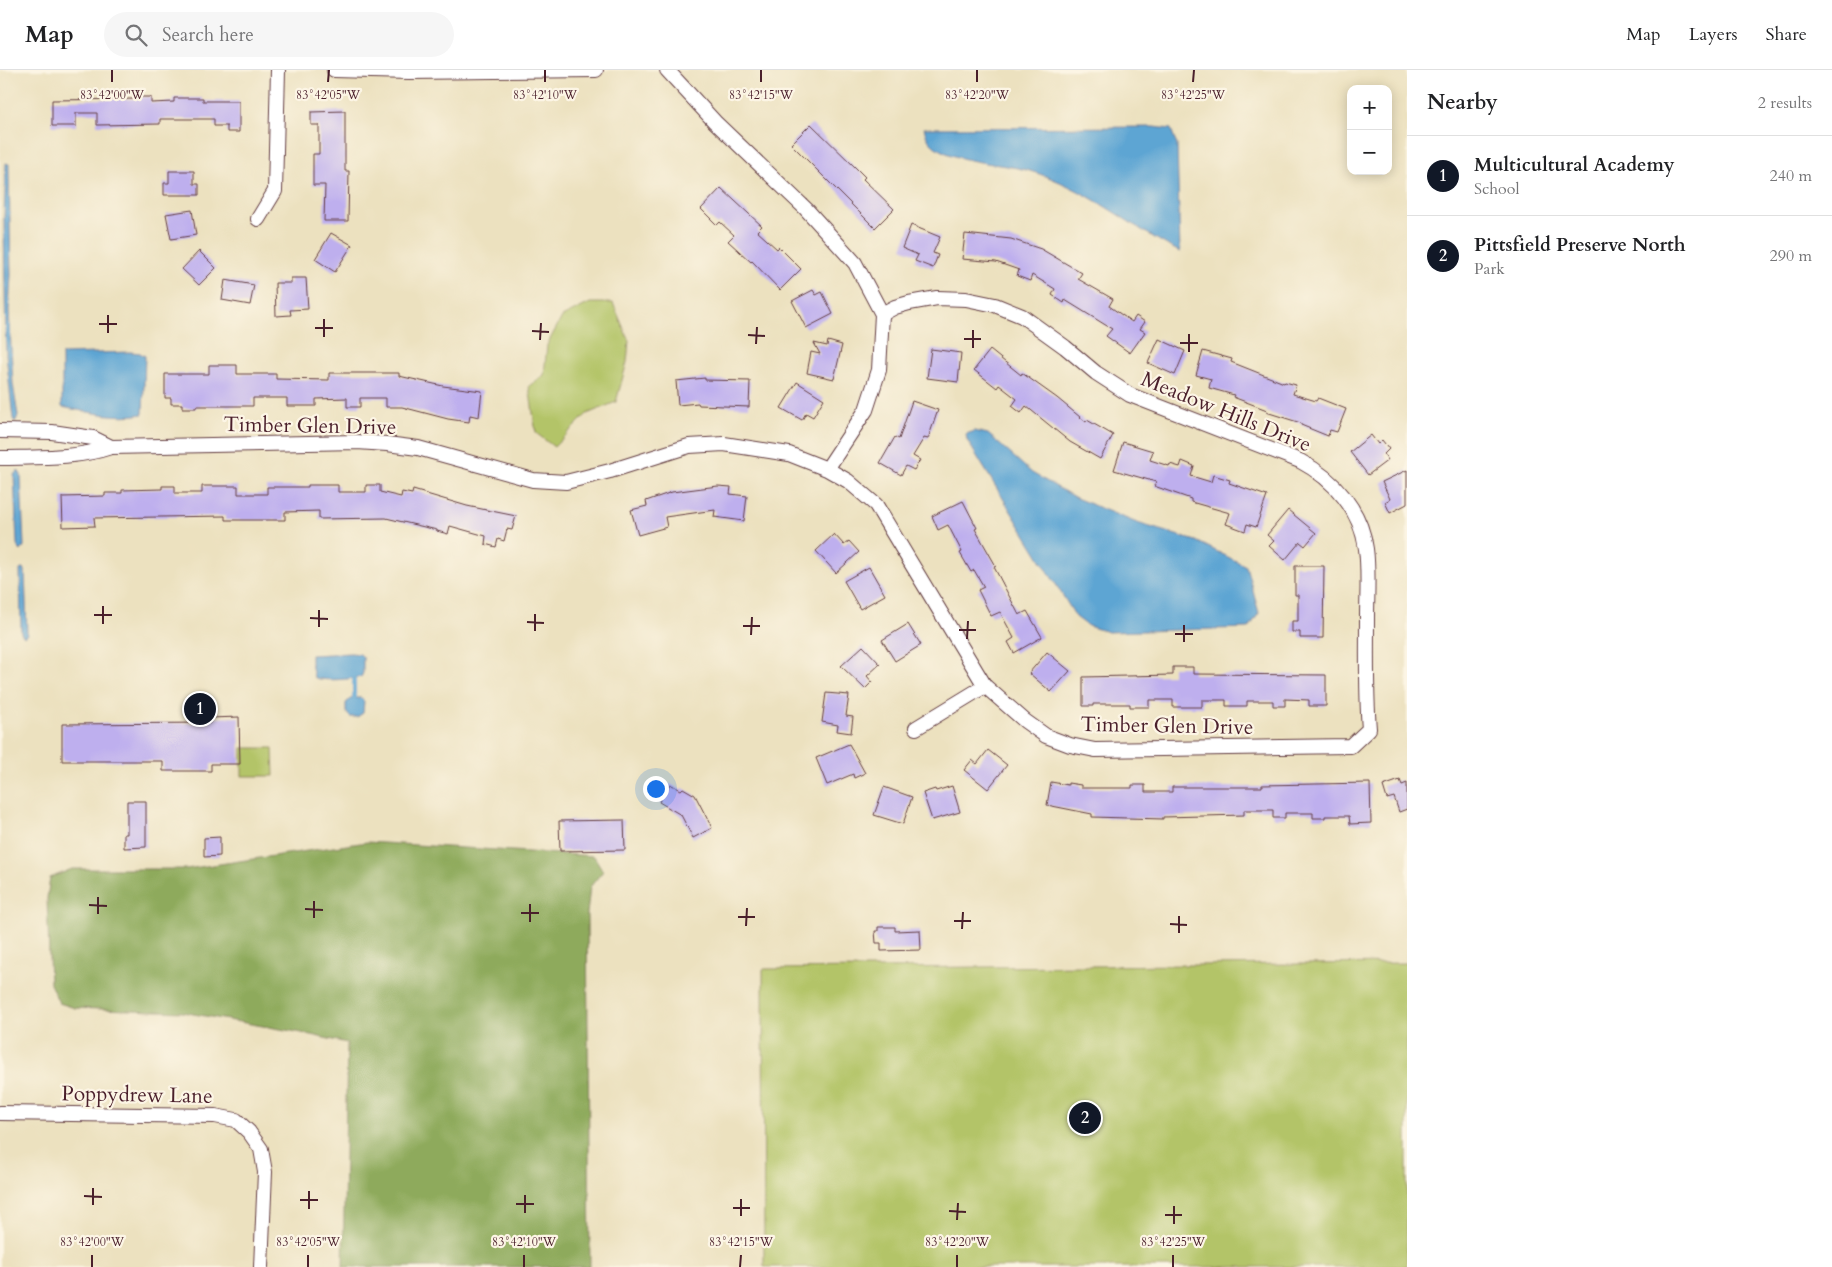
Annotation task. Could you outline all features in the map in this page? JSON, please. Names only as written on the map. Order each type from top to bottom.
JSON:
[{"type":"street","points":[[258,219],[275,191],[278,70]]},
{"type":"street","points":[[334,70],[419,72],[596,70]]},
{"type":"street","points":[[667,70],[856,263],[882,314],[879,370],[866,410],[827,469]]},
{"type":"street","name":"Meadow Hills Drive","points":[[882,314],[895,307],[937,298],[974,300],[1009,310],[1022,316],[1064,347],[1096,374],[1130,395],[1300,461],[1322,474],[1332,483],[1355,514],[1367,551],[1367,696],[1369,729],[1351,746]]},
{"type":"street","name":"Timber Glen Drive","points":[[0,431],[52,432],[76,435],[92,438],[111,447]]},
{"type":"street","name":"Timber Glen Drive","points":[[0,458],[91,454],[111,447],[357,442],[418,448],[534,480],[566,482],[610,471],[689,446],[724,444],[789,454],[827,469],[858,488],[876,505],[985,686],[1035,729],[1058,741],[1095,750],[1351,746]]},
{"type":"street","points":[[916,728],[985,686]]},
{"type":"street","name":"Poppydrew Lane","points":[[0,1113],[215,1116],[236,1120],[249,1132],[260,1149],[265,1172],[261,1267]]},
{"type":"green space","points":[[590,303],[613,303],[629,341],[627,362],[616,402],[587,414],[554,447],[536,433],[529,386],[544,375],[547,345],[562,317]]},
{"type":"green space","points":[[242,748],[273,748],[274,776],[242,776]]},
{"type":"green space","points":[[367,842],[594,856],[603,871],[590,887],[587,914],[590,1267],[343,1267],[347,1043],[297,1032],[182,1012],[75,1008],[59,1003],[50,984],[47,898],[50,878],[72,869],[186,869]]},
{"type":"green space","points":[[1407,963],[1407,1267],[764,1267],[763,969]]},
{"type":"water","points":[[1154,127],[1171,129],[1177,145],[1180,252],[1089,197],[1050,178],[1019,168],[960,158],[946,153],[935,147],[928,139],[924,128]]},
{"type":"water","points":[[6,163],[9,164],[11,275],[9,310],[13,384],[18,416],[15,422],[13,419],[6,354],[4,218]]},
{"type":"water","points":[[140,353],[145,356],[143,414],[123,416],[92,413],[62,407],[62,354]]},
{"type":"water","points":[[975,431],[988,434],[1032,473],[1076,498],[1137,523],[1196,541],[1246,566],[1259,613],[1249,628],[1108,632],[1088,626],[1076,617],[967,440],[966,434]]},
{"type":"water","points":[[18,470],[21,475],[24,546],[21,551],[17,544],[14,475]]},
{"type":"water","points":[[23,568],[25,570],[27,634],[24,637],[21,633],[20,570]]},
{"type":"water","points":[[360,654],[363,657],[363,673],[361,677],[330,680],[314,677],[311,655]]},
{"type":"water","points":[[352,698],[361,698],[364,701],[363,713],[357,717],[350,717],[346,712],[346,703]]},
{"type":"building","points":[[136,97],[151,97],[151,103],[174,102],[174,98],[203,98],[203,101],[239,101],[239,132],[227,132],[227,126],[214,126],[214,119],[160,119],[160,124],[97,125],[97,113],[76,113],[76,126],[52,126],[52,100],[136,99]]},
{"type":"building","points":[[345,111],[345,171],[349,171],[348,221],[324,221],[325,185],[313,185],[313,154],[319,154],[319,125],[311,125],[311,112]]},
{"type":"building","points":[[811,124],[865,177],[863,179],[894,209],[875,228],[791,144]]},
{"type":"building","points":[[169,171],[194,171],[194,184],[199,184],[199,195],[164,195],[164,183],[169,183]]},
{"type":"building","points":[[721,188],[762,226],[757,231],[777,249],[779,247],[801,269],[780,290],[752,261],[728,241],[734,235],[720,222],[717,225],[701,209]]},
{"type":"building","points":[[192,210],[196,235],[171,239],[166,214]]},
{"type":"building","points":[[911,225],[940,237],[933,253],[938,255],[933,268],[915,261],[918,255],[902,248]]},
{"type":"building","points":[[331,233],[352,245],[335,272],[315,259]]},
{"type":"building","points":[[965,234],[1011,239],[1041,249],[1082,273],[1078,279],[1113,299],[1109,306],[1132,322],[1136,316],[1145,322],[1140,329],[1145,332],[1130,353],[1106,336],[1112,329],[1065,300],[1064,303],[1052,295],[1055,289],[1032,275],[1030,281],[1017,276],[1019,270],[996,262],[962,259]]},
{"type":"building","points":[[199,251],[216,268],[199,285],[182,269]]},
{"type":"building","points":[[291,278],[306,278],[308,309],[290,310],[291,315],[276,316],[275,283],[291,283]]},
{"type":"building","points":[[225,280],[254,285],[250,305],[222,300]]},
{"type":"building","points":[[813,290],[816,295],[822,292],[833,314],[806,328],[792,301]]},
{"type":"building","points":[[1159,339],[1185,351],[1175,375],[1148,363]]},
{"type":"building","points":[[828,341],[842,345],[834,379],[807,373],[811,352],[820,354],[814,343],[827,346]]},
{"type":"building","points":[[931,349],[961,353],[958,382],[927,378]]},
{"type":"building","points":[[990,350],[1021,375],[1022,373],[1057,398],[1086,422],[1087,420],[1113,435],[1100,459],[1070,442],[1026,406],[1021,413],[1012,406],[1017,399],[999,385],[997,388],[974,370]]},
{"type":"building","points":[[1203,351],[1232,359],[1231,362],[1284,383],[1296,385],[1293,394],[1316,401],[1318,398],[1346,409],[1337,432],[1330,430],[1328,436],[1301,425],[1301,423],[1266,412],[1267,410],[1233,397],[1234,395],[1209,388],[1211,379],[1196,375]]},
{"type":"building","points":[[209,365],[237,365],[237,374],[276,374],[276,379],[329,380],[329,373],[399,373],[399,376],[443,386],[482,391],[479,417],[470,415],[469,422],[448,419],[402,407],[386,407],[386,398],[360,398],[360,407],[347,407],[347,398],[316,399],[316,406],[287,406],[287,398],[253,398],[253,406],[196,406],[196,408],[182,408],[182,404],[171,404],[171,398],[165,398],[165,374],[209,374]]},
{"type":"building","points":[[705,378],[705,380],[750,381],[749,407],[699,405],[698,403],[678,405],[676,381]]},
{"type":"building","points":[[797,382],[824,399],[813,417],[806,413],[802,420],[781,408]]},
{"type":"building","points":[[912,401],[938,410],[928,439],[924,438],[913,456],[920,460],[914,470],[906,466],[901,475],[880,463],[895,437],[899,439]]},
{"type":"building","points":[[1371,435],[1378,444],[1382,440],[1389,449],[1384,454],[1388,460],[1368,475],[1350,452]]},
{"type":"building","points":[[1123,442],[1153,451],[1150,460],[1169,466],[1170,464],[1180,467],[1182,461],[1194,466],[1191,476],[1211,482],[1213,475],[1230,480],[1229,483],[1267,496],[1256,527],[1247,524],[1245,531],[1226,524],[1230,513],[1191,502],[1191,499],[1154,486],[1156,482],[1114,470]]},
{"type":"building","points":[[1407,470],[1407,504],[1390,513],[1385,502],[1390,499],[1382,482]]},
{"type":"building","points":[[308,485],[338,485],[338,492],[366,492],[366,485],[380,485],[380,492],[401,497],[402,492],[412,494],[413,490],[467,506],[516,516],[512,530],[507,529],[504,541],[498,539],[496,547],[485,544],[486,536],[450,526],[448,534],[386,518],[319,519],[319,511],[285,512],[285,520],[225,520],[225,516],[94,518],[95,526],[63,527],[62,497],[105,496],[105,493],[122,493],[122,490],[162,489],[162,486],[175,486],[175,493],[202,493],[202,486],[238,486],[238,494],[267,494],[267,487],[308,487]]},
{"type":"building","points":[[718,486],[731,487],[730,494],[747,496],[744,521],[714,517],[715,510],[665,517],[667,527],[638,535],[631,510],[647,506],[646,501],[672,492]]},
{"type":"building","points":[[963,501],[977,528],[975,529],[996,566],[994,567],[1019,615],[1027,611],[1042,637],[1014,653],[1008,642],[1014,638],[1000,612],[991,616],[978,590],[984,587],[974,570],[971,572],[960,553],[962,552],[948,525],[938,530],[932,516]]},
{"type":"building","points":[[1288,510],[1316,533],[1305,546],[1300,542],[1285,560],[1269,546],[1274,541],[1267,535]]},
{"type":"building","points":[[834,534],[844,545],[849,541],[859,552],[836,573],[816,551]]},
{"type":"building","points":[[1295,566],[1324,566],[1323,638],[1300,638],[1300,632],[1292,632],[1292,621],[1298,621],[1298,595],[1295,595]]},
{"type":"building","points":[[869,567],[885,595],[860,609],[844,581]]},
{"type":"building","points":[[908,624],[921,645],[895,661],[882,640]]},
{"type":"building","points":[[863,646],[880,664],[867,676],[872,682],[865,689],[841,666]]},
{"type":"building","points":[[1047,652],[1070,671],[1051,692],[1029,673]]},
{"type":"building","points":[[1173,667],[1193,667],[1193,674],[1326,675],[1326,706],[1309,706],[1309,700],[1285,699],[1285,706],[1273,706],[1273,701],[1247,701],[1247,706],[1226,706],[1226,700],[1202,700],[1202,707],[1173,707],[1173,700],[1149,700],[1149,707],[1130,707],[1130,704],[1093,704],[1093,706],[1083,706],[1083,677],[1173,675]]},
{"type":"building","points":[[826,693],[849,695],[846,716],[853,717],[851,733],[837,731],[838,725],[822,722]]},
{"type":"building","points":[[239,717],[240,764],[211,764],[211,771],[163,771],[163,761],[62,761],[62,724],[210,723],[210,718]]},
{"type":"building","points":[[849,744],[865,773],[854,778],[853,774],[827,785],[816,758]]},
{"type":"building","points":[[988,750],[1007,765],[988,789],[964,770],[972,760],[977,764]]},
{"type":"building","points":[[1400,780],[1402,785],[1407,783],[1407,809],[1399,812],[1394,797],[1387,799],[1383,786]]},
{"type":"building","points":[[1051,782],[1081,785],[1081,788],[1132,788],[1132,785],[1145,785],[1145,792],[1172,792],[1172,787],[1262,787],[1262,785],[1370,783],[1371,823],[1350,824],[1349,816],[1313,818],[1313,813],[1285,813],[1285,818],[1273,818],[1273,810],[1244,810],[1244,815],[1163,817],[1163,819],[1092,817],[1092,814],[1047,805]]},
{"type":"building","points":[[670,784],[681,790],[683,788],[695,795],[712,828],[693,838],[681,815],[659,802]]},
{"type":"building","points":[[952,786],[960,812],[932,820],[923,793]]},
{"type":"building","points":[[884,787],[912,797],[903,824],[874,815]]},
{"type":"building","points":[[127,801],[146,801],[146,847],[124,848],[124,834],[127,834]]},
{"type":"building","points":[[624,820],[625,850],[560,851],[559,821]]},
{"type":"building","points":[[220,837],[220,856],[204,857],[204,838]]},
{"type":"building","points":[[878,927],[895,927],[895,931],[920,930],[921,950],[881,951],[881,943],[876,943],[875,931],[878,931]]},
{"type":"waterway","points":[[354,679],[354,698]]},
{"type":"place","name":"Multicultural Academy","points":[[200,709]]},
{"type":"place","name":"Pittsfield Preserve North","points":[[1085,1118]]}]
